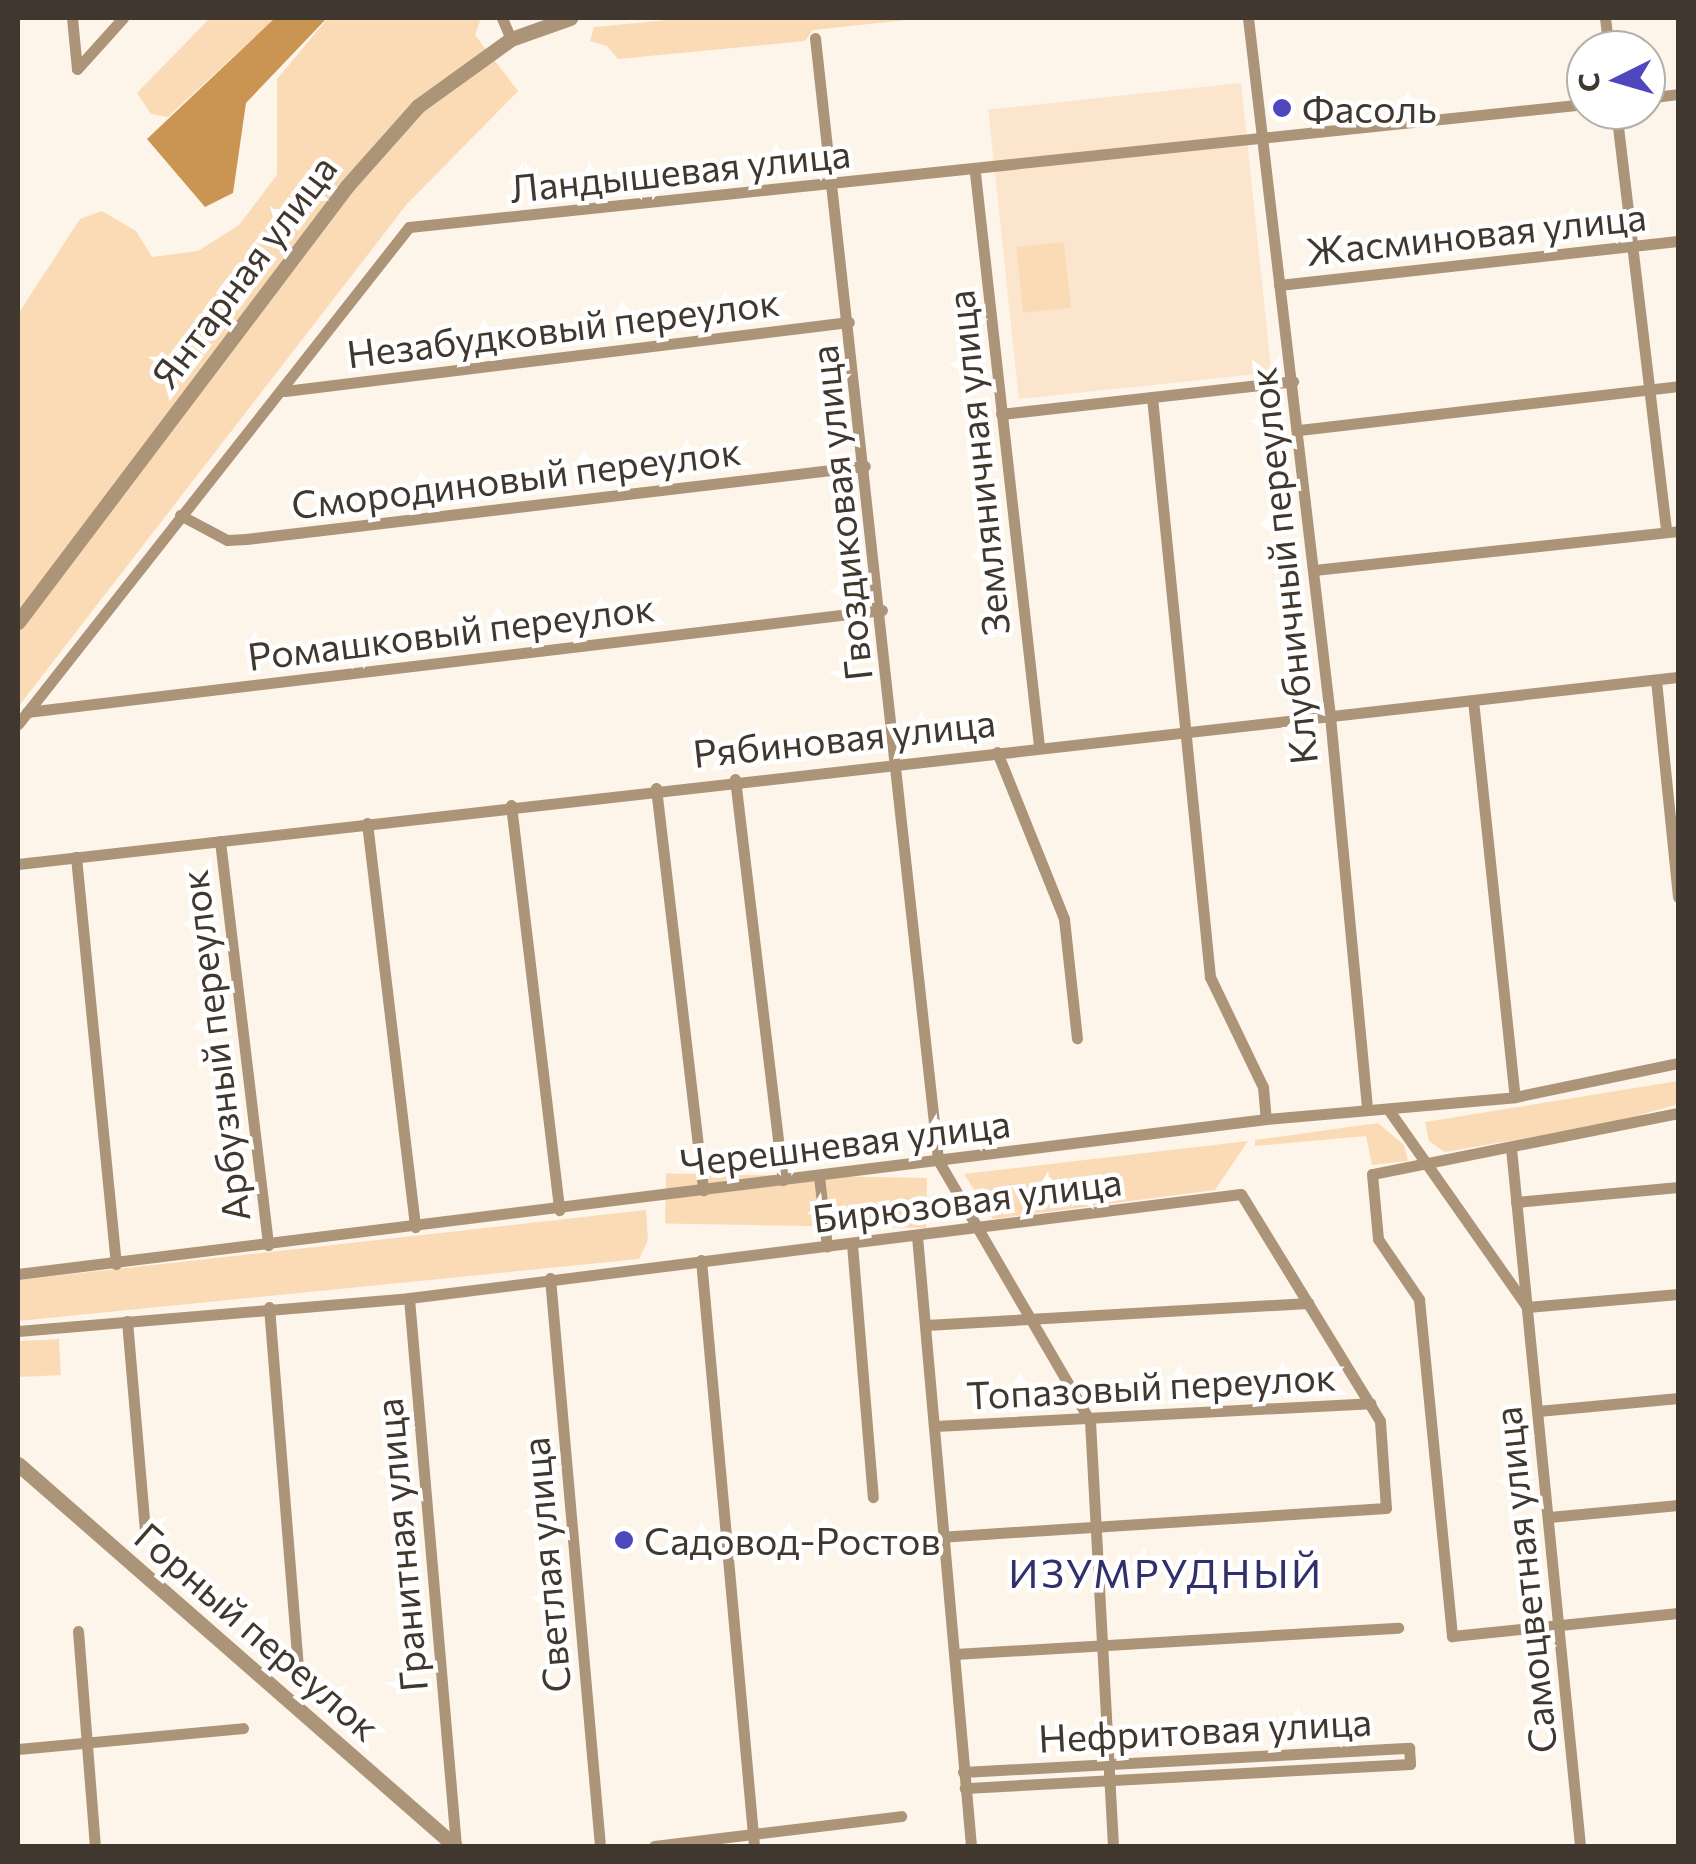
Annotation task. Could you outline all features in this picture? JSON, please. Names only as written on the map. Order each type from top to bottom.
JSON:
[{"type":"street","points":[[72,18],[76,69],[122,18]]},
{"type":"street","points":[[502,18],[511,39]]},
{"type":"street","name":"Янтарная улица","points":[[18,622],[347,186],[418,106],[511,39],[570,18]]},
{"type":"street","name":"Клубничный переулок","points":[[1248,18],[1299,430],[1367,1110]]},
{"type":"street","name":"Гвоздиковая улица","points":[[816,38],[828,182],[849,322],[882,610],[938,1160]]},
{"type":"street","name":"Ландышевая улица","points":[[18,724],[180,515],[286,391],[409,227],[828,182],[975,172],[1566,106]]},
{"type":"street","points":[[1314,570],[1672,532],[1648,390],[1618,130]]},
{"type":"street","name":"Земляничная улица","points":[[975,172],[1039,746]]},
{"type":"street","name":"Жасминовая улица","points":[[1279,285],[1678,241]]},
{"type":"street","name":"Незабудковый переулок","points":[[286,391],[849,322]]},
{"type":"street","points":[[1000,414],[1293,381]]},
{"type":"street","points":[[1299,430],[1678,386]]},
{"type":"street","points":[[1152,397],[1210,977],[1263,1087],[1266,1119]]},
{"type":"street","name":"Смородиновый переулок","points":[[180,515],[227,540],[246,539],[866,466]]},
{"type":"street","name":"Ромашковый переулок","points":[[27,712],[882,610]]},
{"type":"street","name":"Рябиновая улица","points":[[18,864],[897,760],[1678,677]]},
{"type":"street","points":[[1656,680],[1678,897]]},
{"type":"street","points":[[1473,700],[1515,1097]]},
{"type":"street","points":[[997,752],[1064,919],[1077,1038]]},
{"type":"street","points":[[735,779],[782,1180]]},
{"type":"street","points":[[656,788],[704,1190]]},
{"type":"street","points":[[510,805],[559,1210]]},
{"type":"street","points":[[367,823],[415,1227]]},
{"type":"street","name":"Арбузный переулок","points":[[220,841],[268,1245]]},
{"type":"street","points":[[76,857],[116,1264]]},
{"type":"street","name":"Черешневая улица","points":[[18,1274],[559,1210],[1266,1119],[1515,1097],[1678,1064]]},
{"type":"street","name":"Самоцветная улица","points":[[1388,1108],[1432,1164],[1527,1308]]},
{"type":"street","points":[[1678,1114],[1372,1174],[1378,1239],[1419,1299],[1452,1636],[1678,1613]]},
{"type":"street","name":"Самоцветная улица","points":[[1511,1148],[1580,1846]]},
{"type":"street","points":[[938,1160],[1090,1420],[1113,1846]]},
{"type":"street","points":[[819,1176],[826,1247]]},
{"type":"street","points":[[1516,1202],[1678,1187]]},
{"type":"street","name":"Бирюзовая улица","points":[[18,1331],[409,1298],[1241,1194],[1308,1303]]},
{"type":"street","points":[[916,1236],[971,1846]]},
{"type":"street","points":[[852,1244],[874,1497]]},
{"type":"street","points":[[701,1260],[754,1840]]},
{"type":"street","name":"Светлая улица","points":[[550,1278],[600,1846]]},
{"type":"street","points":[[1527,1308],[1678,1294]]},
{"type":"street","name":"Гранитная улица","points":[[409,1298],[456,1846]]},
{"type":"street","points":[[926,1325],[1308,1303],[1380,1421],[1386,1508],[943,1537]]},
{"type":"street","points":[[269,1307],[298,1666]]},
{"type":"street","points":[[127,1322],[146,1530]]},
{"type":"street","points":[[1538,1411],[1678,1398]]},
{"type":"street","name":"Топазовый переулок","points":[[935,1426],[1370,1403]]},
{"type":"street","name":"Горный переулок","points":[[18,1464],[456,1846]]},
{"type":"street","points":[[1549,1517],[1678,1506]]},
{"type":"street","points":[[955,1654],[1398,1628]]},
{"type":"street","points":[[78,1631],[96,1846]]},
{"type":"street","points":[[18,1749],[243,1728]]},
{"type":"street","name":"Нефритовая улица","points":[[963,1772],[1409,1748],[1410,1764],[965,1788]]},
{"type":"street","points":[[654,1846],[754,1840],[900,1816]]},
{"type":"shaded area","points":[[210,18],[275,18],[168,117],[151,114],[137,93]]},
{"type":"shaded area","points":[[275,18],[327,18],[246,103],[233,193],[205,207],[147,139]]},
{"type":"shaded area","points":[[328,18],[481,18],[475,35],[518,91],[407,204],[18,707],[18,314],[80,219],[102,211],[136,231],[152,257],[198,251],[239,225],[277,175],[277,79]]},
{"type":"shaded area","points":[[689,18],[925,18],[813,30],[805,41],[618,59],[607,46],[590,41],[594,27]]},
{"type":"shaded area","points":[[1241,83],[1271,372],[1019,399],[988,110]]},
{"type":"shaded area","points":[[1064,242],[1071,308],[1023,313],[1016,247]]},
{"type":"shaded area","points":[[1678,1081],[1678,1104],[1608,1124],[1445,1152],[1429,1141],[1425,1122]]},
{"type":"shaded area","points":[[1378,1123],[1404,1145],[1408,1161],[1372,1165],[1366,1136],[1255,1146],[1255,1140]]},
{"type":"shaded area","points":[[1248,1141],[1215,1190],[993,1219],[964,1174]]},
{"type":"shaded area","points":[[666,1173],[927,1178],[926,1228],[665,1223]]},
{"type":"shaded area","points":[[646,1210],[648,1240],[639,1259],[18,1321],[18,1280]]},
{"type":"shaded area","points":[[59,1339],[61,1375],[20,1377],[18,1341]]},
{"type":"place","name":"Фасоль","points":[[1282,108]]},
{"type":"place","name":"Садовод-Ростов","points":[[624,1540]]},
{"type":"district","name":"ИЗУМРУДНЫЙ","points":[[1166,1572]]}]
